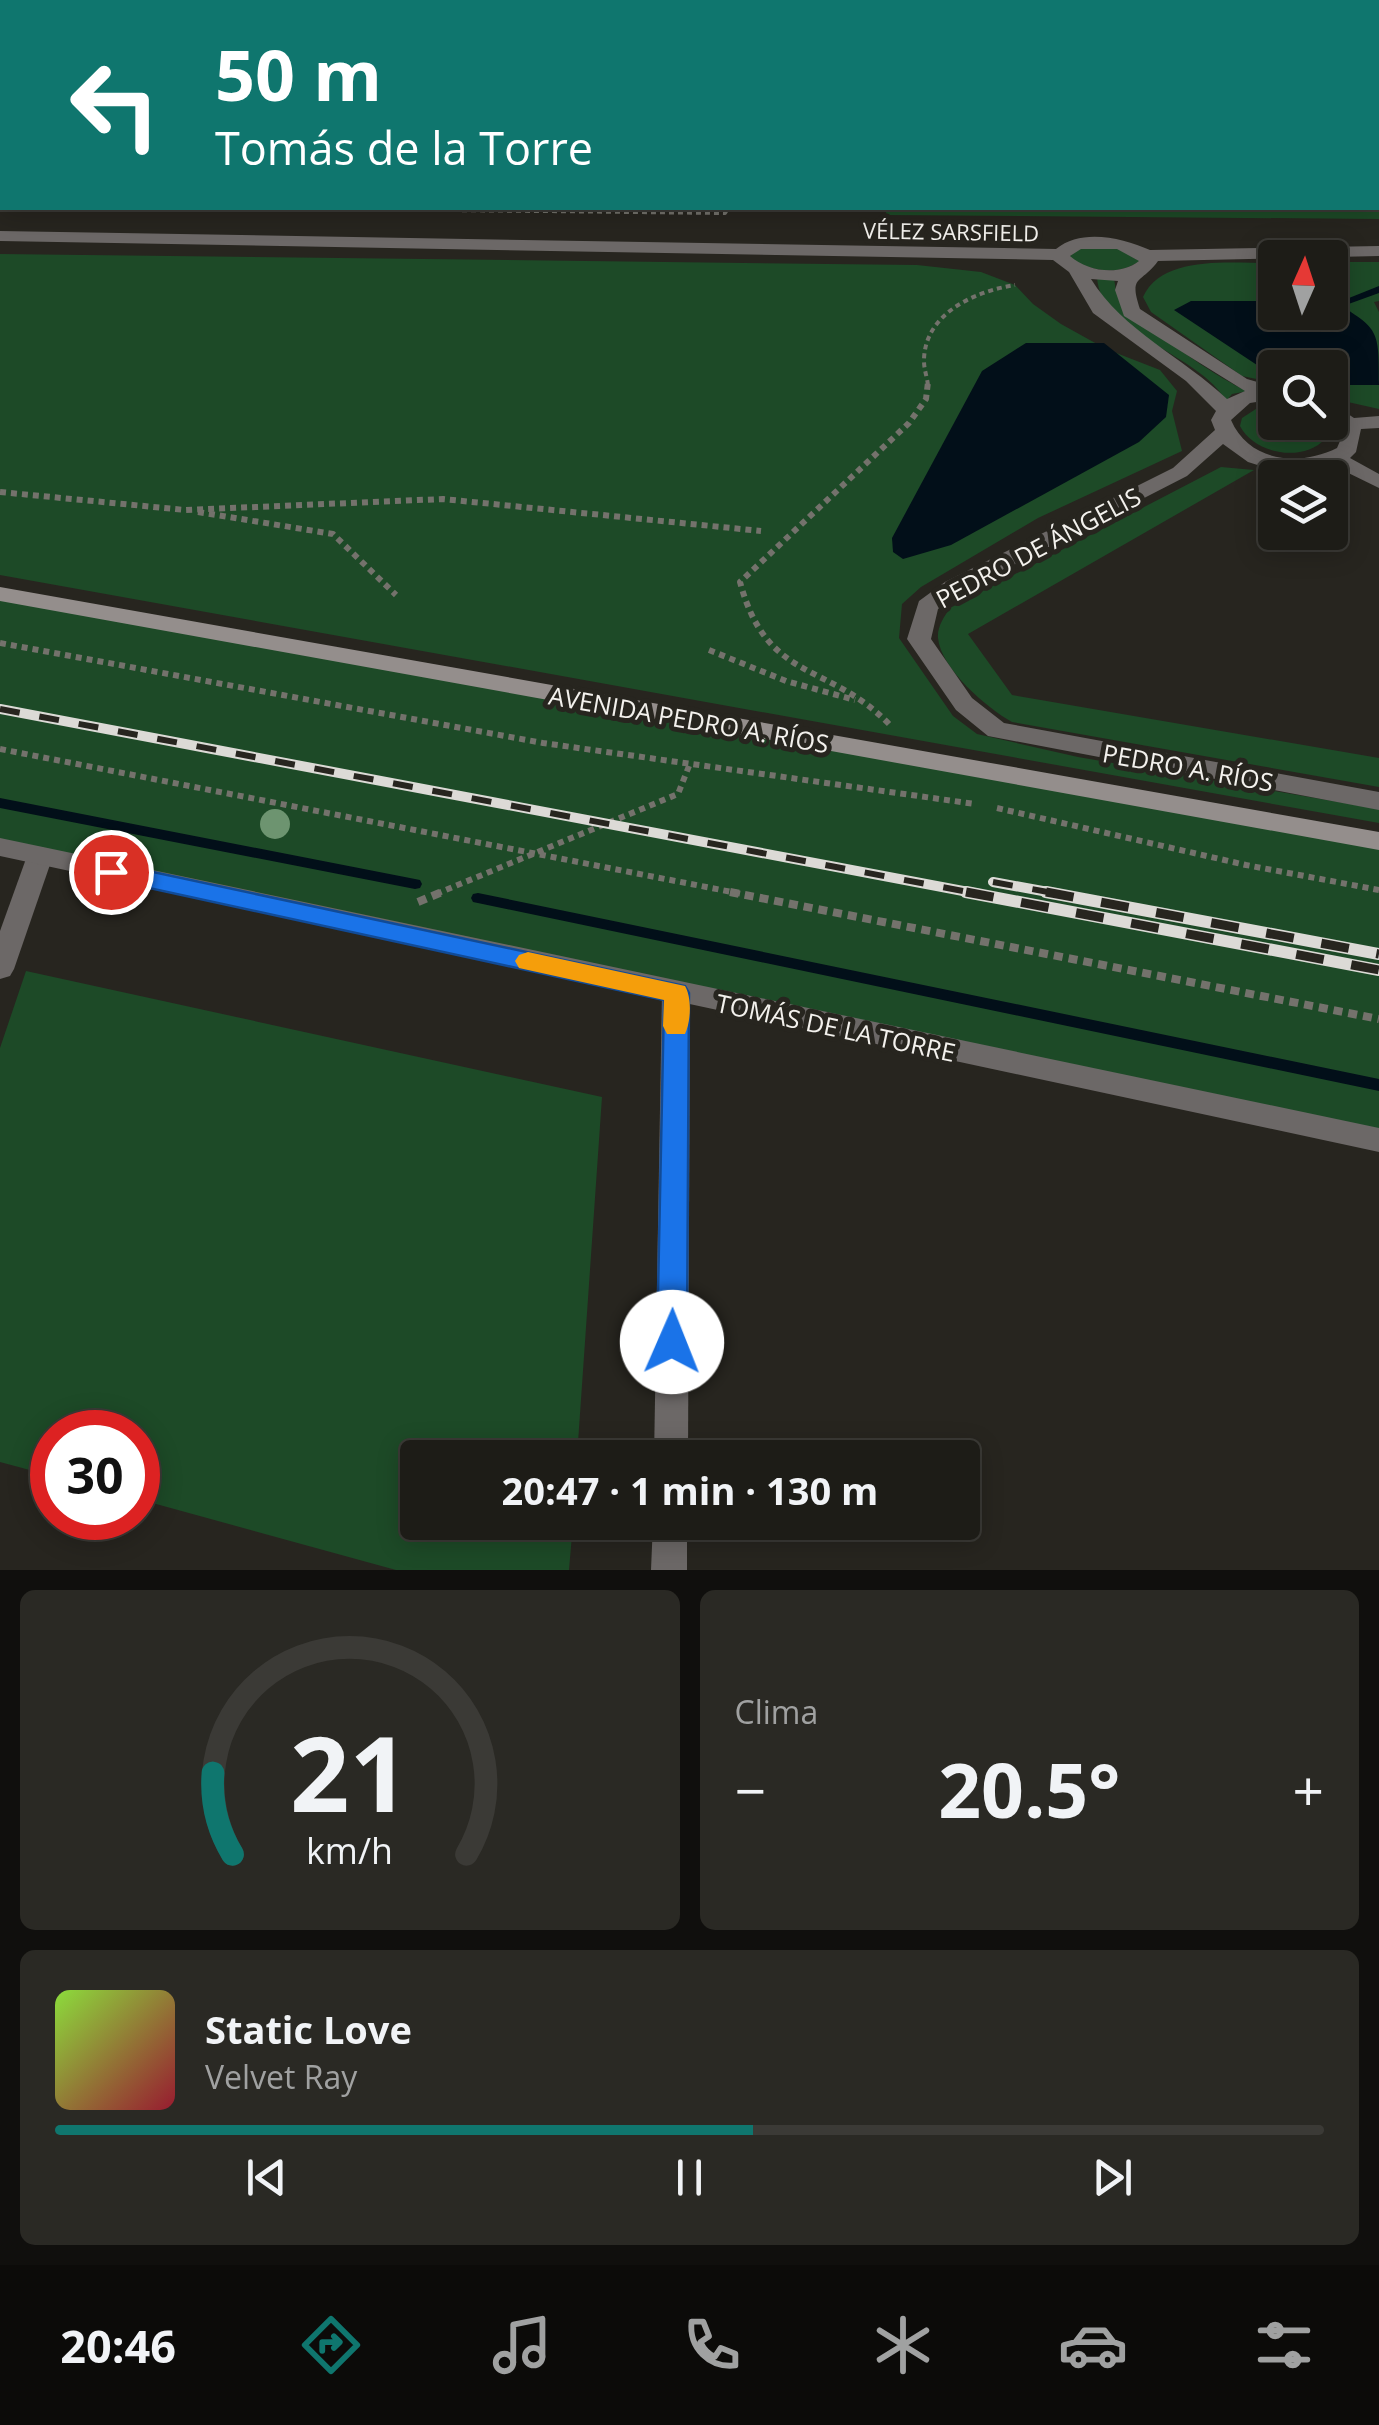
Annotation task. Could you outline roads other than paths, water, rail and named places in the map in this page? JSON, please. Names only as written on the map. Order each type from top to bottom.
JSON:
[{"type":"main road","name":"AVENIDA PEDRO A. RÍOS","points":[[0,594],[1379,841]]},
{"type":"street","name":"VÉLEZ SARSFIELD","points":[[0,236],[1060,255],[1081,244],[1131,246],[1147,256]]},
{"type":"street","points":[[1077,271],[1130,274],[1146,268],[1147,256],[1379,251]]},
{"type":"street","points":[[1060,255],[1077,271],[1100,309],[1193,377],[1226,409]]},
{"type":"street","points":[[1130,274],[1125,300],[1132,312],[1240,383],[1258,389]]},
{"type":"street","points":[[1258,396],[1236,401],[1221,420],[1224,432],[1243,451],[1260,458]]},
{"type":"street","points":[[1379,422],[1349,424],[1352,444],[1336,459],[1379,482]]},
{"type":"street","name":"PEDRO DE ÁNGELIS","points":[[1180,472],[1224,432]]},
{"type":"street","name":"PEDRO DE ÁNGELIS","points":[[997,730],[964,704],[919,639],[927,606],[953,587],[1180,472],[1220,460],[1260,458],[1300,466],[1336,459]]},
{"type":"street","name":"PEDRO A. RÍOS","points":[[997,730],[1379,801]]},
{"type":"street","name":"TOMÁS DE LA TORRE","points":[[0,848],[1379,1140]]},
{"type":"street","points":[[0,969],[40,856]]},
{"type":"street","points":[[671,1440],[676,993]]},
{"type":"street","points":[[669,1570],[670,1540]]},
{"type":"waterway","points":[[1348,301],[1379,289]]},
{"type":"waterway","points":[[0,803],[415,884]]},
{"type":"waterway","points":[[478,898],[1379,1085]]},
{"type":"railway","points":[[0,709],[979,894]]},
{"type":"railway","points":[[993,882],[1059,894]]},
{"type":"railway","points":[[966,892],[1379,970]]},
{"type":"railway","points":[[1046,892],[1379,954]]}]
